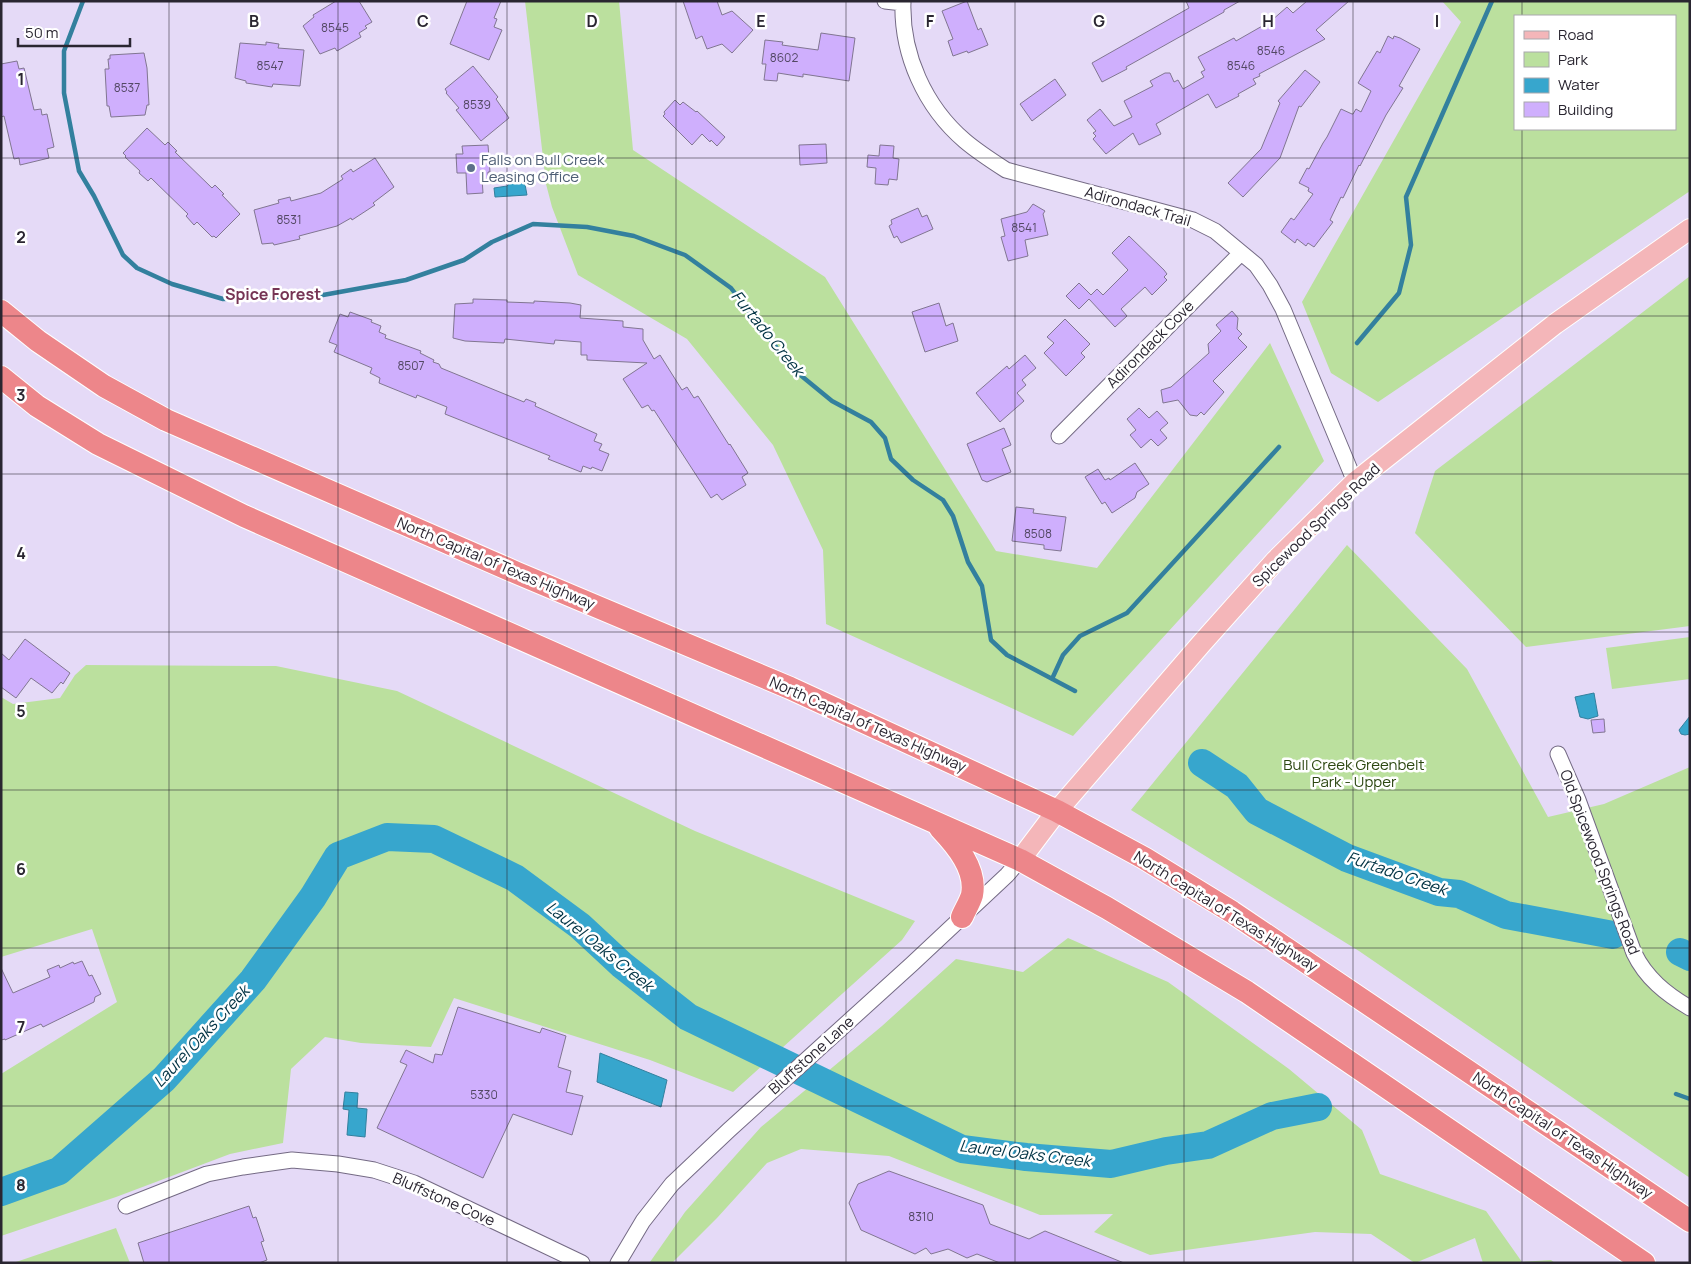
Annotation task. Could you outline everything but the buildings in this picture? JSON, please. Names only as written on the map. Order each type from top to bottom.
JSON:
[{"type":"highway","name":"North Capital of Texas Highway","points":[[1,311],[38,341],[104,386],[166,420],[517,573],[790,688],[1057,811],[1144,858],[1232,912],[1690,1221]]},
{"type":"highway","points":[[1,377],[37,406],[98,444],[244,516],[1020,860],[1107,908],[1247,992],[1644,1263]]},
{"type":"highway","points":[[934,822],[953,842],[967,863],[972,880],[972,894],[962,917]]},
{"type":"main road","name":"Spicewood Springs Road","points":[[1020,860],[1057,811],[1123,733],[1276,560],[1355,482],[1555,324],[1690,229]]},
{"type":"street","points":[[885,1],[903,2]]},
{"type":"street","name":"Adirondack Trail","points":[[903,2],[904,32],[912,61],[929,100],[944,120],[964,141],[1006,170],[1193,220],[1215,231],[1256,266],[1270,285],[1283,309],[1355,482]]},
{"type":"street","name":"Adirondack Cove","points":[[1059,436],[1241,253]]},
{"type":"street","name":"Old Spicewood Springs Road","points":[[1558,754],[1578,800],[1634,953],[1641,967],[1666,992],[1690,1008]]},
{"type":"street","name":"Bluffstone Lane","points":[[618,1263],[643,1221],[672,1184],[912,964],[1007,875],[1020,860]]},
{"type":"street","name":"Bluffstone Cove","points":[[126,1206],[207,1174],[243,1166],[292,1160],[338,1164],[374,1170],[414,1183],[582,1263]]},
{"type":"green space","points":[[525,1],[619,1],[633,150],[825,277],[996,551],[1097,568],[1270,343],[1324,461],[1073,736],[826,624],[823,550],[773,445],[687,339],[578,275],[552,207],[546,184]]},
{"type":"green space","points":[[1442,1],[1690,1],[1690,191],[1378,402],[1331,373],[1302,302],[1461,22]]},
{"type":"green space","points":[[1690,276],[1690,626],[1526,647],[1415,533],[1435,471]]},
{"type":"green space","name":"Bull Creek Greenbelt Park - Upper","points":[[1347,545],[1467,669],[1548,817],[1604,804],[1690,767],[1690,1178],[1359,951],[1131,810]]},
{"type":"green space","points":[[1690,637],[1690,679],[1612,689],[1606,648]]},
{"type":"green space","points":[[86,665],[276,666],[397,691],[695,831],[915,921],[902,940],[733,1092],[650,1060],[454,998],[431,1047],[361,1043],[325,1037],[291,1069],[283,1143],[230,1154],[116,1197],[1,1236],[1,1074],[117,1002],[92,929],[1,957],[1,697],[13,704],[60,698],[75,675]]},
{"type":"green space","points":[[1068,938],[1168,982],[1289,1069],[1362,1130],[1380,1174],[1486,1211],[1522,1262],[1551,1260],[1555,1263],[1483,1263],[1475,1238],[1415,1263],[1371,1234],[1315,1232],[1150,1255],[1094,1232],[1113,1214],[1040,1215],[889,1156],[801,1149],[767,1163],[717,1218],[672,1263],[650,1262],[685,1212],[761,1127],[882,1026],[956,959],[1023,972]]},
{"type":"green space","points":[[116,1228],[130,1263],[13,1263]]},
{"type":"water","points":[[514,174],[523,174],[527,195],[495,197],[494,188],[507,186],[514,180]]},
{"type":"water","points":[[1594,693],[1598,716],[1588,719],[1580,717],[1575,697]]},
{"type":"water","points":[[1690,716],[1690,734],[1681,734],[1679,730]]},
{"type":"water","points":[[600,1053],[667,1080],[661,1107],[597,1082]]},
{"type":"water","points":[[345,1092],[358,1093],[357,1108],[367,1109],[365,1137],[347,1135],[349,1110],[343,1109]]},
{"type":"waterway","name":"Furtado Creek","points":[[83,1],[64,51],[64,93],[79,171],[94,196],[123,255],[137,268],[172,284],[223,299],[323,295],[406,280],[464,260],[492,242],[533,224],[587,227],[634,236],[685,255],[731,288],[793,369],[832,401],[871,422],[885,438],[891,459],[913,480],[943,500],[953,516],[968,562],[982,586],[991,640],[1007,655],[1075,691]]},
{"type":"waterway","points":[[1357,343],[1399,293],[1411,245],[1406,197],[1492,1]]},
{"type":"waterway","points":[[1052,679],[1063,655],[1080,636],[1127,613],[1279,447]]},
{"type":"waterway","name":"Furtado Creek","points":[[1202,763],[1237,786],[1257,811],[1347,858],[1439,892],[1459,894],[1506,915],[1613,935]]},
{"type":"waterway","name":"Laurel Oaks Creek","points":[[1,1192],[59,1171],[164,1079],[253,980],[313,897],[338,856],[387,837],[434,839],[515,878],[580,926],[622,965],[688,1017],[962,1149],[1026,1157],[1111,1164],[1166,1151],[1208,1145],[1272,1116],[1318,1107]]},
{"type":"waterway","name":"Furtado Creek","points":[[1680,952],[1690,957]]},
{"type":"waterway","name":"Laurel Oaks Creek","points":[[1676,1094],[1690,1099]]},
{"type":"place","name":"Falls on Bull Creek Leasing Office","points":[[471,168]]},
{"type":"district","name":"Spice Forest","points":[[273,294]]}]
